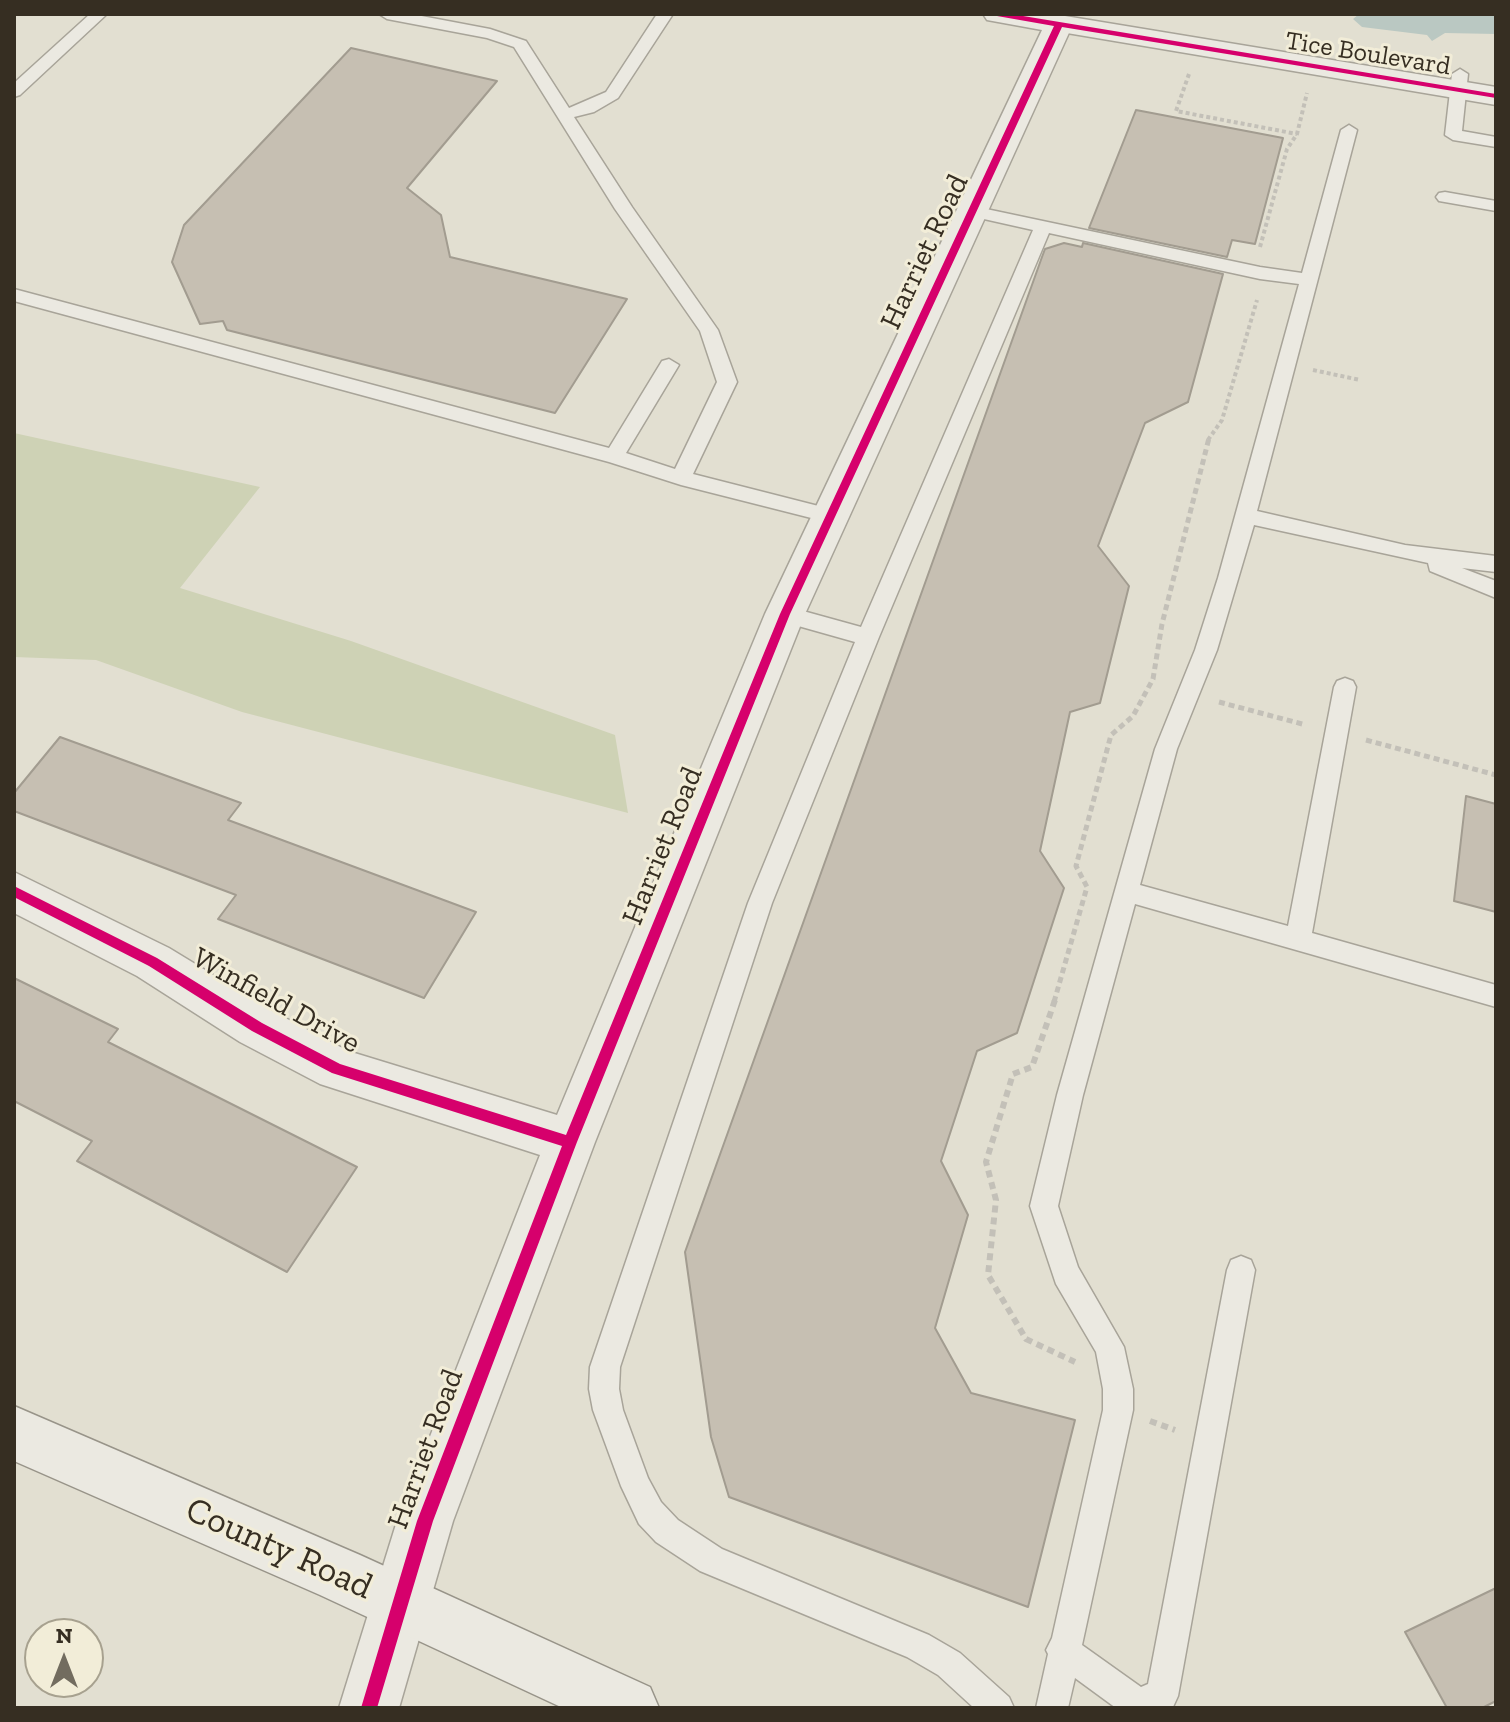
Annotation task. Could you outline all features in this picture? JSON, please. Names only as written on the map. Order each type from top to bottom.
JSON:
[{"type":"street","name":"Tice Boulevard","points":[[997,14],[1269,61],[1459,82],[1496,77]]},
{"type":"street","name":"Harriet Road","points":[[369,1708],[425,1521],[570,1142],[785,614],[1059,24]]},
{"type":"street","name":"Tice Boulevard","points":[[1459,82],[1496,96]]},
{"type":"street","name":"Winfield Drive","points":[[14,891],[153,962],[257,1027],[337,1069],[570,1142]]},
{"type":"street","name":"County Road","points":[[14,1433],[401,1602],[629,1708]]},
{"type":"lane","points":[[14,92],[99,14]]},
{"type":"lane","points":[[387,14],[490,34],[520,44],[624,209],[709,330],[727,382],[681,478]]},
{"type":"lane","points":[[566,114],[600,103],[617,90],[665,14]]},
{"type":"lane","points":[[1459,82],[1453,135],[1496,142]]},
{"type":"lane","points":[[1052,1708],[1062,1650],[1118,1410],[1118,1389],[1110,1347],[1066,1274],[1044,1206],[1070,1095],[1166,749],[1206,650],[1247,516],[1349,130]]},
{"type":"lane","points":[[1445,197],[1496,206]]},
{"type":"lane","points":[[972,211],[1310,280]]},
{"type":"lane","points":[[998,1708],[958,1672],[918,1646],[711,1560],[667,1531],[650,1513],[636,1486],[608,1410],[604,1389],[611,1344],[760,903],[868,637],[1043,227]]},
{"type":"lane","points":[[14,295],[614,456],[681,478],[831,516]]},
{"type":"lane","points":[[614,456],[669,365]]},
{"type":"lane","points":[[1247,516],[1405,553],[1496,564]]},
{"type":"lane","points":[[1405,553],[1496,590]]},
{"type":"lane","points":[[785,614],[868,637]]},
{"type":"lane","points":[[1298,941],[1345,687]]},
{"type":"lane","points":[[1126,891],[1496,996]]},
{"type":"lane","points":[[1062,1650],[1138,1704],[1162,1696],[1241,1270]]},
{"type":"path","points":[[1191,69],[1176,111],[1297,134]]},
{"type":"green space","points":[[14,433],[260,487],[180,588],[351,641],[615,735],[628,813],[242,712],[96,660],[14,657]]},
{"type":"shaded area","points":[[1359,14],[1496,14],[1496,34],[1445,33],[1432,41],[1427,35],[1362,27],[1353,19]]},
{"type":"building","points":[[351,48],[497,81],[407,188],[441,215],[450,257],[627,299],[555,413],[227,330],[223,321],[200,324],[172,262],[184,225]]},
{"type":"building","points":[[1136,110],[1283,138],[1255,244],[1232,240],[1227,257],[1089,228]]},
{"type":"building","points":[[1064,243],[1082,247],[1083,243],[1223,274],[1188,402],[1145,423],[1098,546],[1129,586],[1100,703],[1070,712],[1040,851],[1064,888],[1017,1033],[977,1051],[941,1161],[968,1215],[935,1328],[971,1393],[1075,1420],[1028,1607],[729,1497],[711,1437],[685,1252],[1045,249]]},
{"type":"building","points":[[60,737],[241,803],[228,820],[476,912],[424,998],[218,919],[236,895],[14,811],[14,793]]},
{"type":"building","points":[[1466,796],[1496,804],[1496,912],[1454,901]]},
{"type":"building","points":[[14,978],[118,1029],[108,1042],[357,1167],[287,1272],[77,1161],[92,1141],[14,1101]]},
{"type":"building","points":[[1496,1588],[1496,1701],[1482,1708],[1447,1708],[1405,1632]]},
{"type":"cycle path","points":[[997,14],[1496,96]]},
{"type":"cycle path","points":[[369,1708],[425,1521],[570,1142],[785,614],[1059,24]]},
{"type":"cycle path","points":[[14,891],[153,962],[257,1027],[337,1069],[570,1142]]}]
